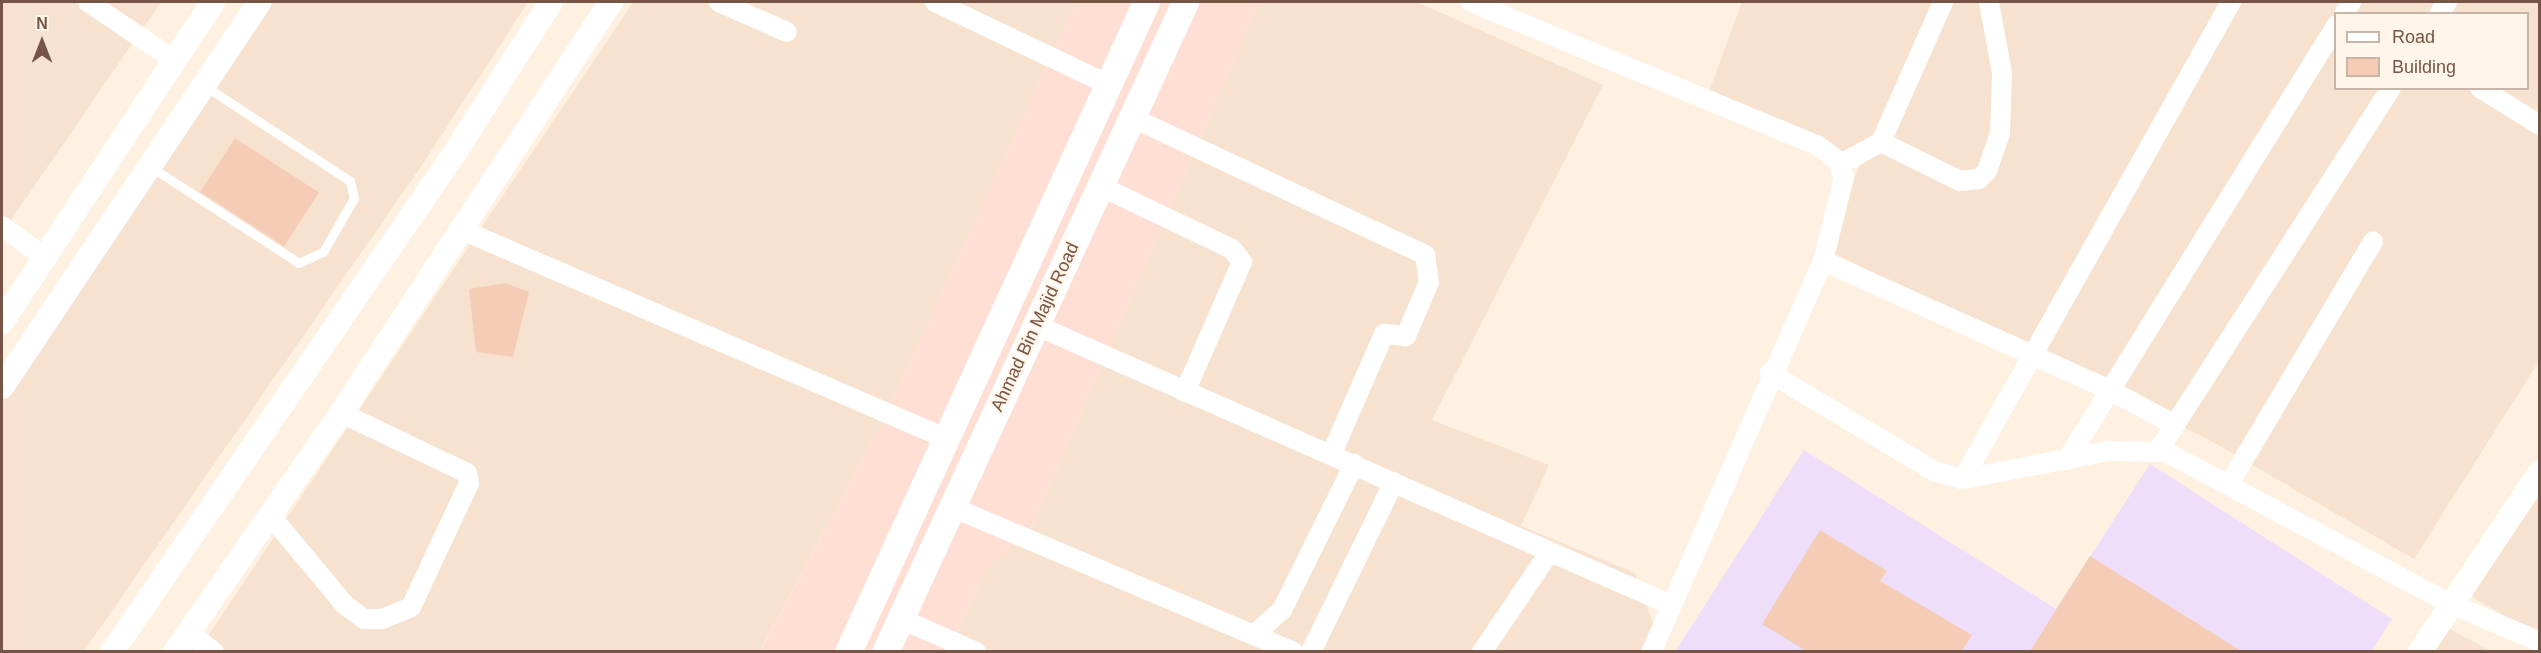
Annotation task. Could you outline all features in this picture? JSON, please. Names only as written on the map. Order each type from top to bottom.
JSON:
[{"type":"main road","name":"Ahmad Bin Majid Road","points":[[848,651],[1146,2]]},
{"type":"main road","name":"Ahmad Bin Majid Road","points":[[885,651],[1033,324],[1102,187],[1185,2]]},
{"type":"street","points":[[88,2],[174,60]]},
{"type":"street","points":[[2,322],[213,2]]},
{"type":"street","points":[[2,387],[260,2]]},
{"type":"street","points":[[112,651],[454,154],[551,2]]},
{"type":"street","points":[[214,651],[182,642],[341,413],[611,2]]},
{"type":"street","points":[[719,2],[787,32]]},
{"type":"street","points":[[935,2],[1109,85]]},
{"type":"street","points":[[1471,2],[1817,145],[1839,165],[1843,195],[1823,261],[1770,373],[1652,651]]},
{"type":"street","points":[[1839,165],[1881,142],[1943,2]]},
{"type":"street","points":[[1881,142],[1960,181],[1979,179],[1987,171],[2000,134],[2002,73],[1989,2]]},
{"type":"street","points":[[1963,479],[2029,353],[2231,2]]},
{"type":"street","points":[[2067,460],[2108,389],[2334,29]]},
{"type":"street","points":[[2158,451],[2390,90]]},
{"type":"street","points":[[2483,90],[2540,125]]},
{"type":"street","points":[[1133,118],[1425,255],[1429,282],[1406,336],[1384,334],[1332,453]]},
{"type":"street","points":[[1102,187],[1232,249],[1242,262],[1185,392]]},
{"type":"street","points":[[2,226],[44,256]]},
{"type":"street","points":[[462,230],[945,438]]},
{"type":"street","points":[[2229,484],[2373,241]]},
{"type":"street","points":[[1823,261],[2108,389],[2175,425]]},
{"type":"street","points":[[1033,324],[1185,392],[1332,453],[1549,553],[1671,605]]},
{"type":"street","points":[[1770,373],[1936,472],[1963,479],[2109,451],[2158,451],[2229,484],[2451,604],[2540,642]]},
{"type":"street","points":[[270,515],[345,605],[364,619],[382,619],[411,607],[469,483],[467,473],[341,413]]},
{"type":"street","points":[[1254,635],[1282,610],[1354,464]]},
{"type":"street","points":[[2420,651],[2540,472]]},
{"type":"street","points":[[1311,651],[1394,482]]},
{"type":"street","points":[[952,507],[1294,651]]},
{"type":"street","points":[[1482,651],[1549,553]]},
{"type":"street","points":[[901,619],[976,651]]},
{"type":"lane","points":[[150,166],[299,263],[323,252],[354,198],[350,181],[205,86]]},
{"type":"shaded area","points":[[2,2],[161,2],[2,233]]},
{"type":"shaded area","points":[[268,2],[528,2],[420,168],[84,651],[2,652],[2,395]]},
{"type":"shaded area","points":[[633,2],[1076,2],[883,421],[760,651],[197,652]]},
{"type":"shaded area","points":[[1076,2],[1259,2],[1030,531],[986,569],[948,651],[760,652],[883,421]]},
{"type":"shaded area","points":[[1259,2],[1417,2],[1603,85],[1432,420],[1549,465],[1521,526],[1635,573],[1663,651],[948,652],[986,569],[1030,531]]},
{"type":"shaded area","points":[[1742,2],[2539,2],[2539,361],[2414,559],[2211,441],[1823,248],[1860,166],[1710,89]]},
{"type":"shaded area","points":[[1804,450],[2056,609],[2150,464],[2392,619],[2371,652],[1675,652]]},
{"type":"shaded area","points":[[2539,490],[2539,636],[2472,597]]},
{"type":"shaded area","points":[[2448,628],[2491,651],[2432,652]]},
{"type":"building","points":[[235,138],[319,192],[284,246],[200,192]]},
{"type":"building","points":[[505,283],[529,292],[513,357],[476,352],[469,289]]},
{"type":"building","points":[[1820,530],[1887,571],[1880,581],[1972,635],[1962,651],[1806,651],[1762,624]]},
{"type":"building","points":[[2090,556],[2241,651],[2030,651]]}]
